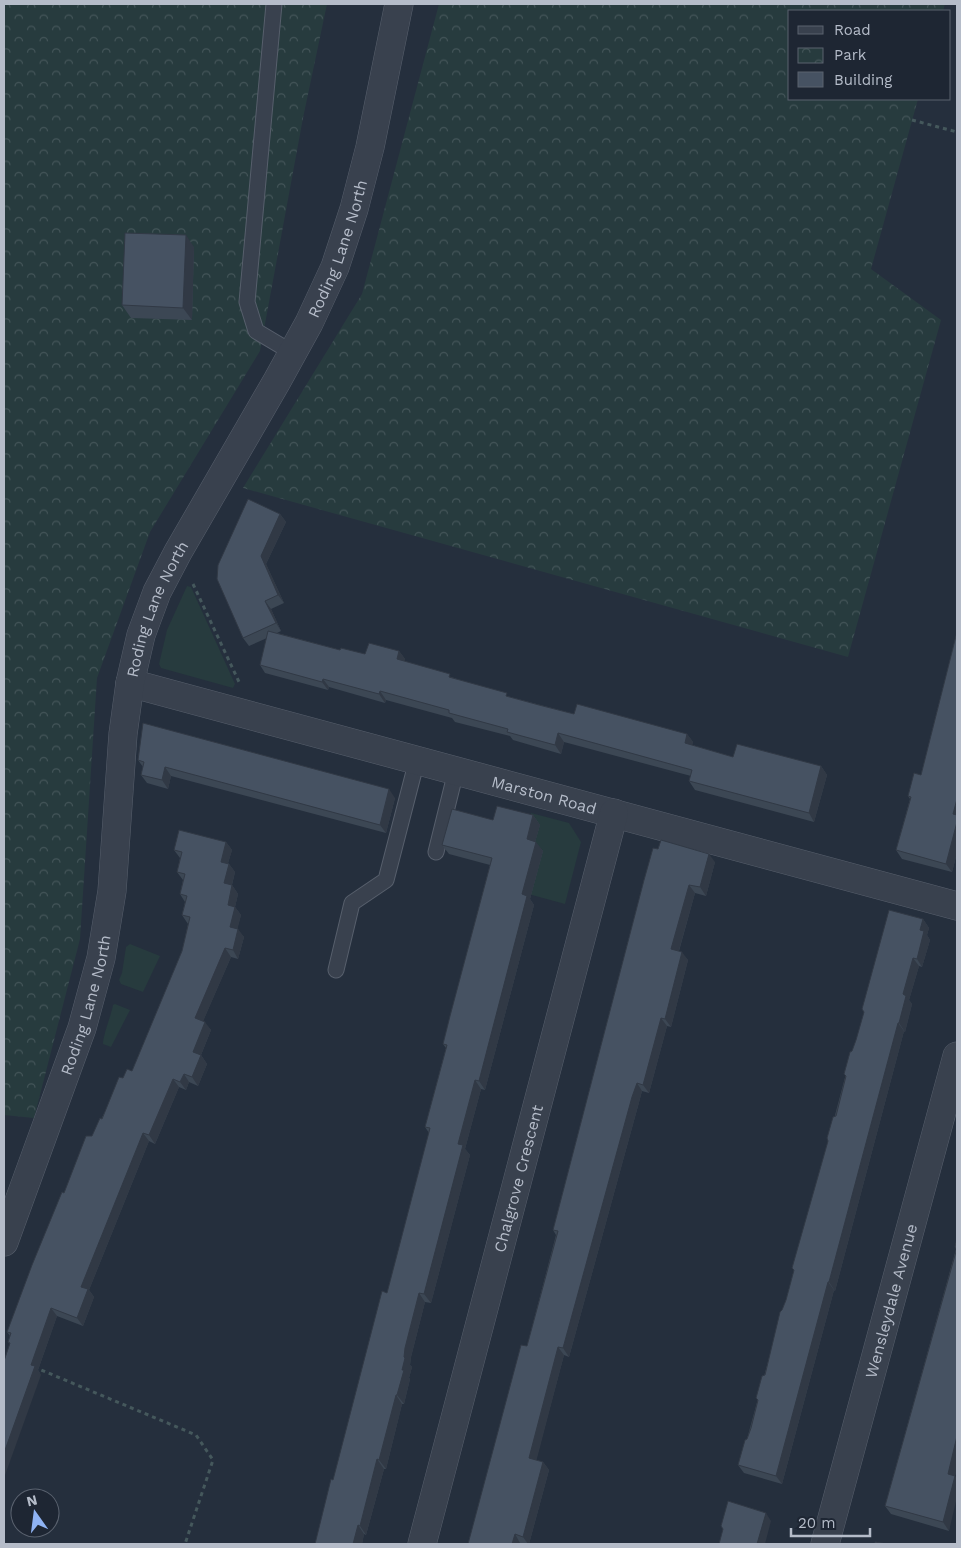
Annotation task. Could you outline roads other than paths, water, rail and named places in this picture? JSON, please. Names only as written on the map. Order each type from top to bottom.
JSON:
[{"type":"street","name":"Roding Lane North","points":[[4,1242],[82,1028],[101,958],[112,891],[123,734],[130,683],[141,635],[154,600],[178,552],[309,323],[334,267],[354,209],[370,147],[399,4]]},
{"type":"street","name":"Marston Road","points":[[130,683],[957,906]]},
{"type":"street","name":"Chalgrove Crescent","points":[[422,1544],[614,813]]},
{"type":"street","name":"Wensleydale Avenue","points":[[826,1544],[957,1056]]},
{"type":"lane","points":[[274,4],[247,302],[256,331],[293,352]]},
{"type":"lane","points":[[336,970],[352,903],[386,880],[417,760]]},
{"type":"lane","points":[[436,852],[456,771]]}]
